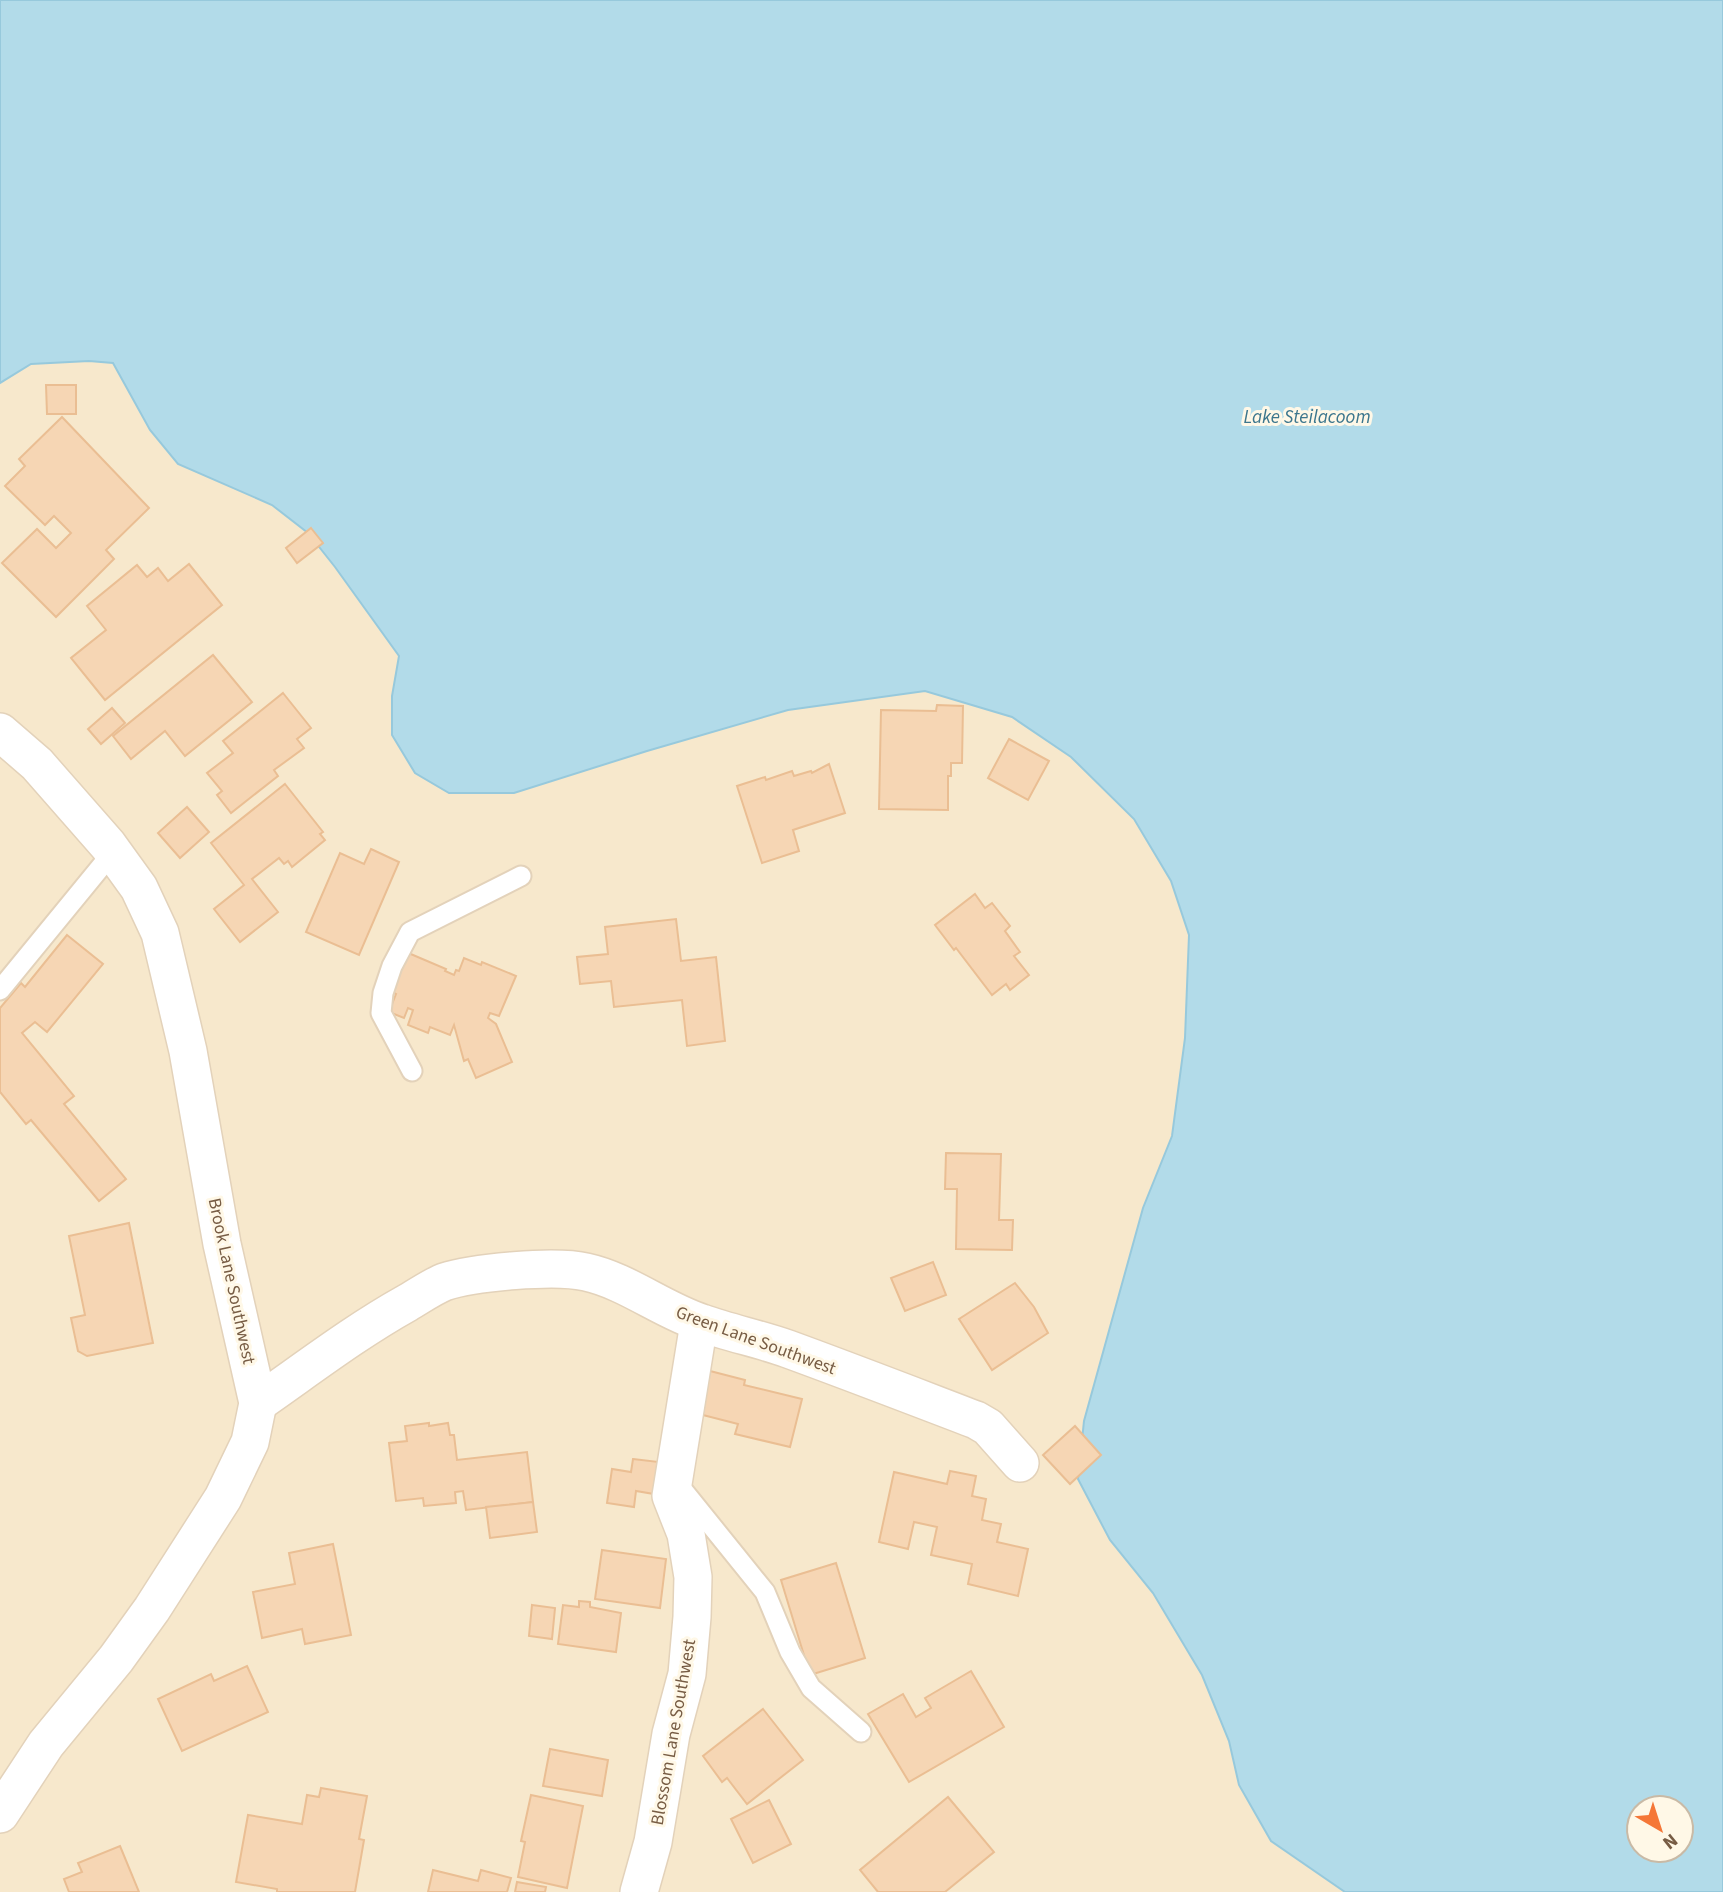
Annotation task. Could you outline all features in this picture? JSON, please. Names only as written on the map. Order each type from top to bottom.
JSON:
[{"type":"street","name":"Brook Lane Southwest","points":[[0,732],[37,764],[113,852],[139,888],[160,933],[188,1051],[222,1244],[258,1403],[250,1442],[223,1497],[152,1609],[116,1659],[46,1744],[0,1814]]},
{"type":"street","name":"Green Lane Southwest","points":[[258,1403],[384,1316],[442,1283],[464,1276],[561,1270],[586,1272],[620,1284],[699,1323],[786,1349],[976,1420],[988,1427],[1020,1463]]},
{"type":"street","name":"Blossom Lane Southwest","points":[[639,1892],[653,1842],[671,1734],[687,1674],[693,1577],[686,1534],[671,1496],[699,1323]]},
{"type":"lane","points":[[0,990],[113,852]]},
{"type":"lane","points":[[412,1072],[381,1013],[383,993],[392,966],[410,932],[521,876]]},
{"type":"lane","points":[[674,1479],[765,1592],[790,1652],[811,1688],[861,1732]]},
{"type":"shaded area","points":[[89,361],[114,363],[150,430],[178,464],[272,505],[308,533],[335,567],[399,656],[392,696],[392,735],[415,773],[514,793],[788,710],[925,691],[1012,717],[1071,757],[1134,819],[1171,881],[1189,935],[1185,1039],[1172,1136],[1143,1208],[1115,1314],[1110,1540],[1153,1593],[1202,1675],[1229,1741],[1239,1785],[1271,1841],[1345,1892],[0,1892],[0,383],[31,364]]},
{"type":"water","name":"Lake Steilacoom","points":[[0,0],[1723,0],[1723,1892],[1345,1892],[1271,1841],[1239,1785],[1229,1741],[1202,1675],[1153,1593],[1110,1540],[1078,1479],[1084,1421],[1143,1208],[1172,1136],[1185,1038],[1189,935],[1171,881],[1134,819],[1071,757],[1012,717],[925,691],[788,710],[514,793],[449,793],[415,773],[392,735],[392,696],[399,656],[308,533],[272,505],[178,464],[150,430],[113,363],[89,361],[31,364],[0,383]]},
{"type":"building","points":[[46,385],[76,385],[76,414],[47,414]]},
{"type":"building","points":[[62,417],[149,508],[106,550],[114,559],[56,617],[2,563],[37,529],[56,548],[71,533],[54,516],[45,525],[5,486],[25,466],[19,459]]},
{"type":"building","points":[[311,528],[323,543],[297,563],[286,548]]},
{"type":"building","points":[[189,564],[222,605],[105,700],[71,658],[106,630],[87,606],[137,565],[147,577],[158,568],[168,581]]},
{"type":"building","points":[[213,655],[252,702],[185,756],[165,731],[131,759],[113,736]]},
{"type":"building","points":[[283,693],[311,728],[297,739],[304,748],[274,770],[278,776],[231,813],[217,795],[222,791],[207,773],[233,753],[223,741]]},
{"type":"building","points":[[937,705],[963,706],[962,763],[951,763],[951,776],[948,776],[948,810],[879,809],[881,710],[936,711]]},
{"type":"building","points":[[112,708],[125,723],[101,744],[88,729]]},
{"type":"building","points":[[1009,739],[1049,761],[1028,800],[988,778]]},
{"type":"building","points":[[829,764],[845,813],[793,830],[799,851],[762,863],[737,786],[792,771],[794,776],[811,771],[812,773]]},
{"type":"building","points":[[285,784],[323,832],[320,834],[325,840],[292,867],[288,861],[284,864],[279,858],[252,879],[278,912],[240,942],[214,909],[244,885],[211,843]]},
{"type":"building","points":[[187,807],[209,832],[180,858],[158,833]]},
{"type":"building","points":[[371,849],[399,862],[359,955],[306,932],[340,853],[364,864]]},
{"type":"building","points":[[975,894],[985,908],[992,903],[1010,926],[1005,931],[1020,952],[1014,956],[1029,975],[1010,990],[1006,984],[992,995],[935,925]]},
{"type":"building","points":[[676,919],[681,961],[716,957],[725,1041],[687,1046],[682,1000],[614,1007],[611,981],[580,984],[577,957],[608,954],[605,927]]},
{"type":"building","points":[[67,935],[103,964],[47,1032],[35,1022],[22,1033],[74,1096],[64,1104],[126,1179],[99,1201],[31,1120],[26,1124],[0,1092],[0,1008],[21,983],[25,987]]},
{"type":"building","points":[[406,952],[454,975],[456,970],[459,971],[464,958],[481,965],[482,962],[516,976],[499,1016],[490,1013],[488,1018],[496,1024],[512,1062],[476,1078],[468,1059],[464,1061],[454,1025],[450,1035],[430,1027],[428,1033],[408,1025],[413,1010],[408,1008],[404,1018],[389,1012],[396,994],[390,991]]},
{"type":"building","points":[[946,1153],[1001,1154],[999,1220],[1013,1220],[1012,1250],[956,1249],[957,1189],[945,1189]]},
{"type":"building","points":[[129,1223],[153,1343],[87,1356],[78,1351],[71,1318],[85,1315],[69,1236]]},
{"type":"building","points":[[933,1262],[946,1295],[905,1311],[891,1278]]},
{"type":"building","points":[[1015,1283],[1034,1307],[1048,1333],[992,1370],[959,1319]]},
{"type":"building","points":[[710,1371],[745,1380],[744,1385],[802,1399],[790,1447],[735,1434],[738,1424],[699,1414]]},
{"type":"building","points":[[429,1423],[429,1426],[448,1423],[450,1435],[454,1435],[457,1460],[527,1452],[533,1502],[466,1510],[463,1491],[455,1492],[456,1503],[424,1506],[423,1498],[396,1501],[389,1443],[407,1441],[405,1426]]},
{"type":"building","points":[[1075,1426],[1101,1455],[1070,1484],[1043,1455]]},
{"type":"building","points":[[633,1459],[659,1462],[654,1494],[636,1491],[634,1507],[607,1503],[612,1469],[631,1472]]},
{"type":"building","points":[[950,1471],[976,1476],[972,1496],[986,1499],[982,1520],[1001,1524],[997,1542],[1028,1549],[1018,1596],[968,1584],[972,1564],[931,1555],[937,1527],[914,1522],[908,1549],[879,1542],[894,1472],[947,1484]]},
{"type":"building","points":[[533,1502],[537,1532],[490,1538],[486,1507]]},
{"type":"building","points":[[333,1544],[351,1635],[305,1644],[302,1629],[262,1638],[253,1592],[295,1584],[289,1553]]},
{"type":"building","points":[[602,1550],[666,1559],[660,1608],[595,1599]]},
{"type":"building","points":[[836,1563],[865,1658],[810,1675],[781,1580]]},
{"type":"building","points":[[579,1601],[590,1602],[590,1607],[621,1613],[616,1652],[558,1644],[563,1605],[579,1607]]},
{"type":"building","points":[[532,1605],[555,1608],[552,1639],[529,1636]]},
{"type":"building","points":[[247,1666],[268,1712],[182,1751],[158,1699],[211,1674],[214,1681]]},
{"type":"building","points":[[971,1671],[1004,1727],[909,1782],[868,1714],[903,1694],[916,1717],[931,1708],[925,1698]]},
{"type":"building","points":[[763,1709],[803,1760],[747,1804],[727,1778],[722,1782],[703,1756]]},
{"type":"building","points":[[550,1749],[608,1760],[602,1796],[543,1786]]},
{"type":"building","points":[[321,1788],[367,1796],[359,1839],[364,1840],[355,1892],[277,1892],[277,1889],[236,1882],[248,1815],[302,1824],[307,1795],[319,1797]]},
{"type":"building","points":[[531,1795],[583,1806],[567,1888],[518,1877],[525,1842],[521,1841]]},
{"type":"building","points":[[948,1797],[994,1852],[945,1892],[878,1892],[860,1870]]},
{"type":"building","points":[[769,1800],[791,1844],[753,1863],[731,1819]]},
{"type":"building","points":[[120,1846],[139,1892],[69,1892],[64,1879],[82,1872],[78,1863]]},
{"type":"building","points":[[433,1870],[478,1881],[481,1870],[511,1878],[507,1892],[428,1892]]},
{"type":"building","points":[[517,1882],[546,1887],[545,1892],[515,1892]]}]
